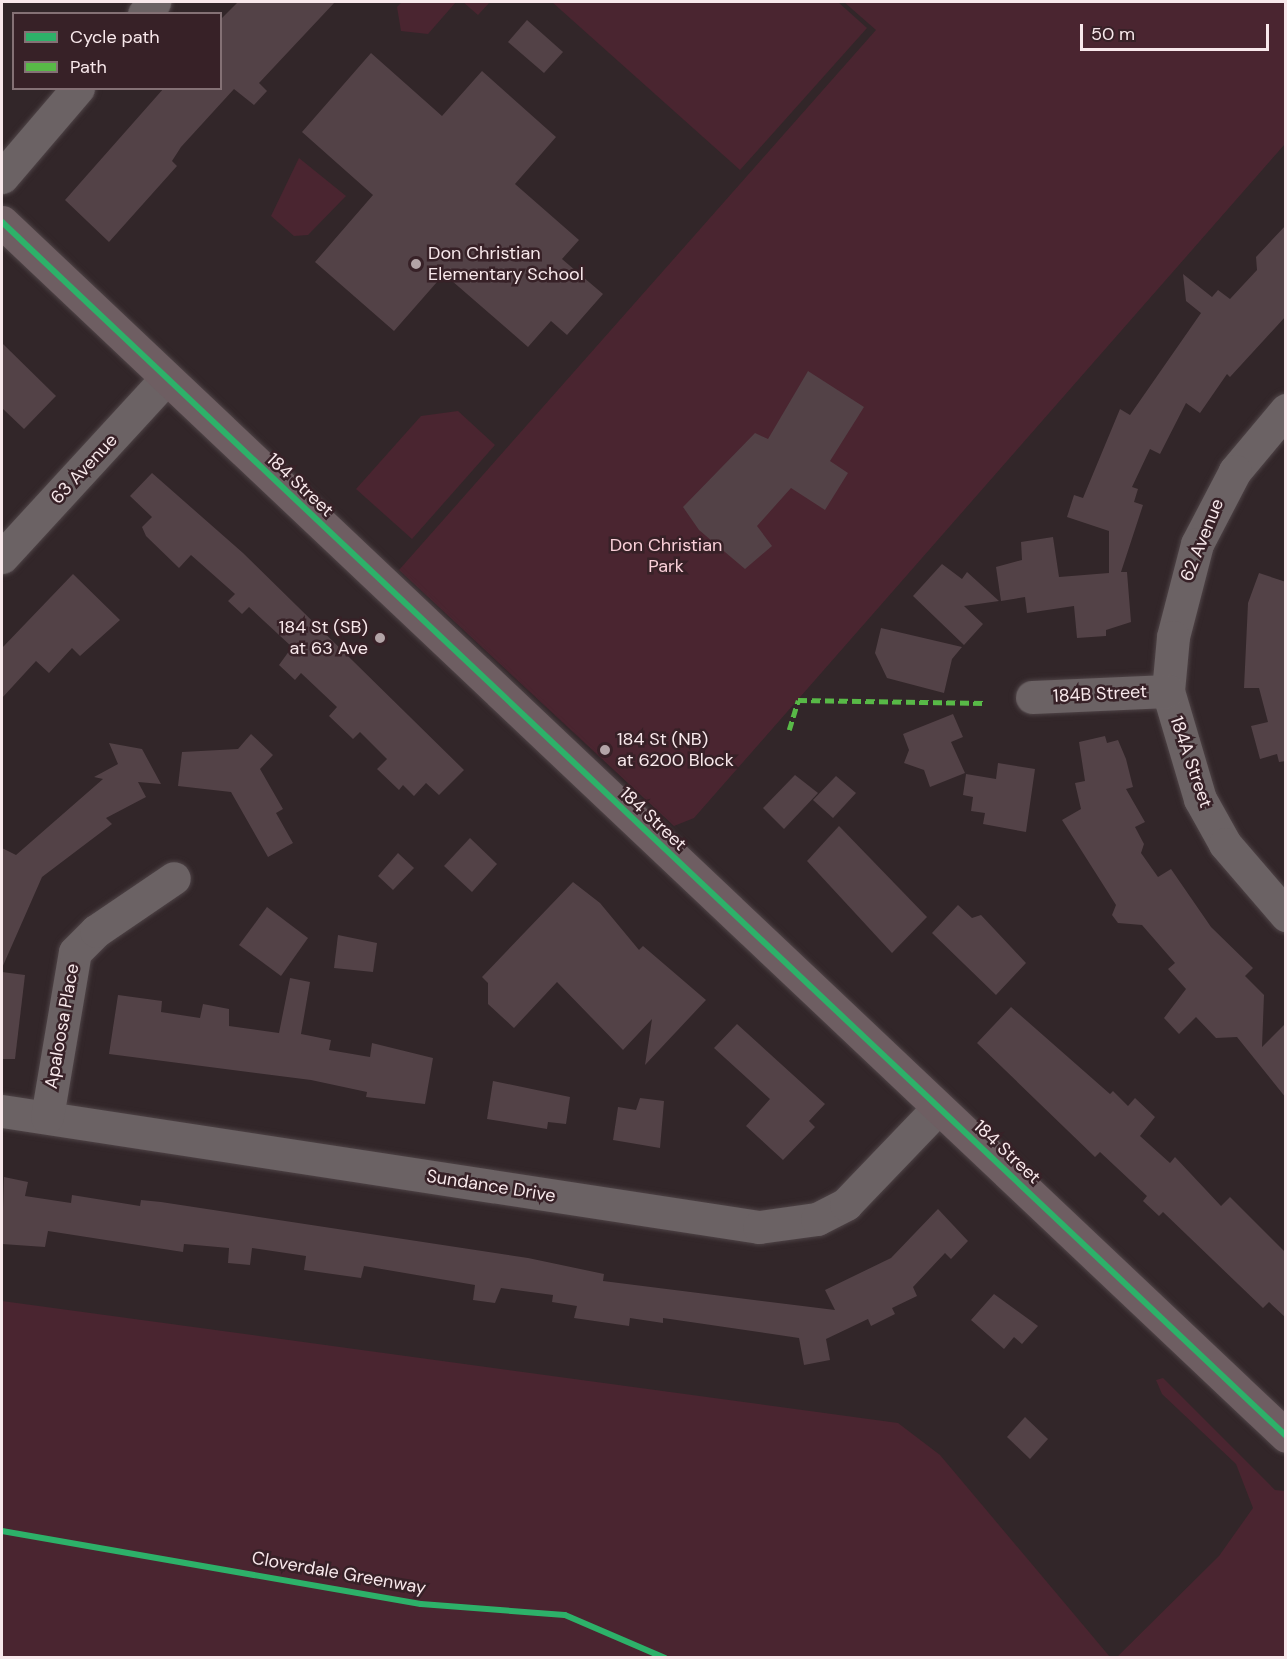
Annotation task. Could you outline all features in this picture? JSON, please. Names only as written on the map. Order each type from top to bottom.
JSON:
[{"type":"main road","name":"184 Street","points":[[2,222],[165,380],[1286,1436]]},
{"type":"street","points":[[2,177],[76,90]]},
{"type":"street","name":"63 Avenue","points":[[2,557],[165,380]]},
{"type":"street","name":"62 Avenue","points":[[1168,691],[1173,638],[1197,544],[1235,471],[1286,410]]},
{"type":"street","name":"184B Street","points":[[1032,697],[1168,691]]},
{"type":"street","name":"184A Street","points":[[1168,691],[1200,799],[1225,844],[1286,915]]},
{"type":"street","name":"Apaloosa Place","points":[[47,1118],[75,952],[96,930],[174,878]]},
{"type":"street","name":"Sundance Drive","points":[[2,1111],[778,1227],[817,1219],[846,1204],[938,1108]]},
{"type":"green space","points":[[402,2],[456,2],[428,34],[401,31],[397,7]]},
{"type":"green space","points":[[463,2],[490,2],[478,15]]},
{"type":"green space","points":[[552,2],[838,2],[867,28],[740,170]]},
{"type":"green space","name":"Don Christian Park","points":[[844,2],[1285,2],[1285,144],[694,818],[674,826],[399,570],[876,30]]},
{"type":"green space","points":[[299,158],[346,196],[308,235],[294,236],[271,216]]},
{"type":"green space","points":[[458,411],[495,445],[412,539],[356,489],[421,416]]},
{"type":"green space","points":[[2,1301],[898,1423],[940,1455],[1110,1657],[2,1657]]},
{"type":"green space","points":[[1163,1378],[1275,1490],[1285,1491],[1285,1657],[1117,1657],[1219,1556],[1253,1508],[1236,1464],[1162,1394],[1156,1380]]},
{"type":"building","points":[[238,2],[335,2],[259,83],[267,91],[254,105],[234,89],[181,147],[172,161],[177,166],[109,242],[65,200],[162,90],[222,90],[222,18]]},
{"type":"building","points":[[527,20],[563,52],[544,73],[508,42]]},
{"type":"building","points":[[371,53],[442,116],[482,71],[556,137],[515,184],[579,240],[562,259],[603,294],[567,335],[551,321],[528,347],[444,274],[394,331],[315,262],[373,195],[302,132]]},
{"type":"building","points":[[1286,225],[1286,316],[1230,377],[1227,374],[1200,413],[1186,403],[1160,454],[1150,449],[1132,487],[1138,489],[1134,502],[1143,505],[1121,572],[1127,572],[1131,622],[1106,630],[1106,636],[1077,638],[1074,606],[1027,613],[1025,597],[1001,601],[996,567],[1022,560],[1021,542],[1053,537],[1059,577],[1109,573],[1109,531],[1067,517],[1074,495],[1083,498],[1120,409],[1130,415],[1201,313],[1186,301],[1183,274],[1212,297],[1218,290],[1230,299],[1257,270],[1256,257]]},
{"type":"building","points":[[2,343],[56,396],[24,429],[2,408]]},
{"type":"building","points":[[808,371],[864,407],[830,461],[848,473],[825,510],[791,488],[757,526],[772,546],[745,569],[699,530],[683,507],[755,433],[768,439]]},
{"type":"building","points":[[152,473],[243,553],[464,770],[439,795],[426,783],[414,796],[403,785],[399,790],[377,769],[387,759],[360,732],[353,739],[329,716],[337,707],[301,673],[295,680],[279,665],[292,647],[249,607],[242,614],[228,601],[235,594],[191,555],[179,568],[146,536],[142,527],[152,517],[130,496]]},
{"type":"building","points":[[942,564],[962,579],[967,572],[999,601],[964,606],[983,624],[964,645],[913,596]]},
{"type":"building","points":[[1259,573],[1286,582],[1286,761],[1279,762],[1277,754],[1260,759],[1251,726],[1268,722],[1259,688],[1244,688],[1248,603]]},
{"type":"building","points":[[73,574],[120,620],[80,656],[72,648],[49,673],[36,661],[2,698],[2,648]]},
{"type":"building","points":[[881,628],[962,647],[952,659],[944,693],[887,678],[875,653]]},
{"type":"building","points":[[953,714],[963,737],[951,742],[965,773],[930,787],[924,770],[904,763],[909,750],[903,734]]},
{"type":"building","points":[[251,734],[273,755],[260,769],[283,809],[276,813],[293,843],[268,857],[231,792],[178,786],[182,752],[238,749]]},
{"type":"building","points":[[1105,736],[1107,743],[1118,740],[1126,759],[1133,787],[1126,789],[1145,822],[1135,827],[1144,844],[1141,853],[1158,877],[1171,869],[1211,927],[1253,968],[1245,976],[1264,995],[1262,1047],[1286,1023],[1286,1098],[1237,1037],[1216,1038],[1196,1017],[1179,1034],[1164,1018],[1186,989],[1168,969],[1175,963],[1142,925],[1118,923],[1112,915],[1116,905],[1062,820],[1081,809],[1075,783],[1085,781],[1079,742]]},
{"type":"building","points":[[109,743],[142,749],[161,784],[138,782],[146,797],[106,818],[112,824],[42,877],[2,968],[2,848],[16,855],[103,779],[94,777],[118,764]]},
{"type":"building","points":[[998,763],[1035,769],[1026,832],[983,824],[985,813],[971,811],[973,797],[963,795],[966,774],[996,779]]},
{"type":"building","points":[[795,775],[818,793],[784,829],[763,808]]},
{"type":"building","points":[[836,776],[856,793],[833,818],[813,800]]},
{"type":"building","points":[[839,826],[927,917],[892,953],[807,861]]},
{"type":"building","points":[[470,838],[497,864],[472,892],[444,866]]},
{"type":"building","points":[[398,853],[414,868],[393,890],[378,876]]},
{"type":"building","points":[[573,882],[600,903],[639,950],[643,946],[706,1000],[645,1065],[652,1019],[623,1050],[557,982],[514,1028],[488,1004],[488,983],[482,977]]},
{"type":"building","points":[[958,905],[972,918],[981,915],[1026,963],[996,995],[932,933]]},
{"type":"building","points":[[267,907],[308,938],[281,976],[239,945]]},
{"type":"building","points":[[338,935],[377,943],[373,972],[334,968]]},
{"type":"building","points":[[2,972],[25,975],[15,1059],[2,1059]]},
{"type":"building","points":[[290,978],[310,982],[301,1034],[331,1040],[329,1050],[370,1057],[372,1043],[433,1058],[425,1104],[366,1097],[367,1092],[311,1080],[109,1054],[118,995],[162,1001],[161,1012],[200,1018],[203,1004],[229,1009],[229,1026],[279,1033]]},
{"type":"building","points":[[1011,1007],[1110,1094],[1113,1091],[1128,1106],[1135,1098],[1155,1117],[1140,1136],[1170,1163],[1175,1157],[1221,1206],[1230,1197],[1286,1253],[1286,1318],[1269,1302],[1263,1308],[1163,1212],[1159,1216],[1143,1201],[1147,1196],[1100,1152],[1095,1157],[977,1043]]},
{"type":"building","points":[[737,1024],[825,1104],[809,1121],[815,1127],[783,1160],[746,1126],[770,1099],[714,1048]]},
{"type":"building","points":[[493,1081],[570,1097],[566,1124],[548,1122],[547,1129],[487,1119]]},
{"type":"building","points":[[640,1098],[664,1101],[660,1148],[613,1140],[618,1107],[636,1110]]},
{"type":"building","points":[[4,1177],[28,1182],[25,1196],[71,1203],[72,1195],[140,1206],[141,1200],[161,1202],[528,1258],[604,1274],[603,1281],[835,1310],[825,1290],[891,1258],[938,1209],[968,1241],[951,1259],[945,1253],[913,1287],[917,1296],[892,1308],[895,1314],[871,1326],[868,1319],[826,1339],[830,1360],[804,1365],[799,1338],[663,1318],[663,1323],[630,1318],[629,1326],[574,1318],[577,1306],[552,1302],[553,1295],[501,1288],[495,1303],[473,1300],[475,1285],[364,1266],[361,1278],[304,1270],[306,1256],[252,1248],[250,1265],[228,1263],[229,1248],[184,1244],[183,1252],[48,1231],[45,1247],[2,1244]]},
{"type":"building","points":[[994,1294],[1038,1326],[1022,1344],[1014,1337],[1004,1349],[971,1320]]},
{"type":"building","points":[[1025,1417],[1048,1439],[1030,1459],[1007,1437]]},
{"type":"marked path","points":[[789,730],[798,700],[985,703]]},
{"type":"cycle path","points":[[2,222],[1286,1436]]},
{"type":"cycle path","name":"Cloverdale Greenway","points":[[2,1531],[421,1604],[565,1615],[665,1658]]},
{"type":"place","name":"Don Christian Elementary School","points":[[416,264]]},
{"type":"place","name":"184 St (SB) at 63 Ave","points":[[380,638]]},
{"type":"place","name":"184 St (NB) at 6200 Block","points":[[605,750]]}]
